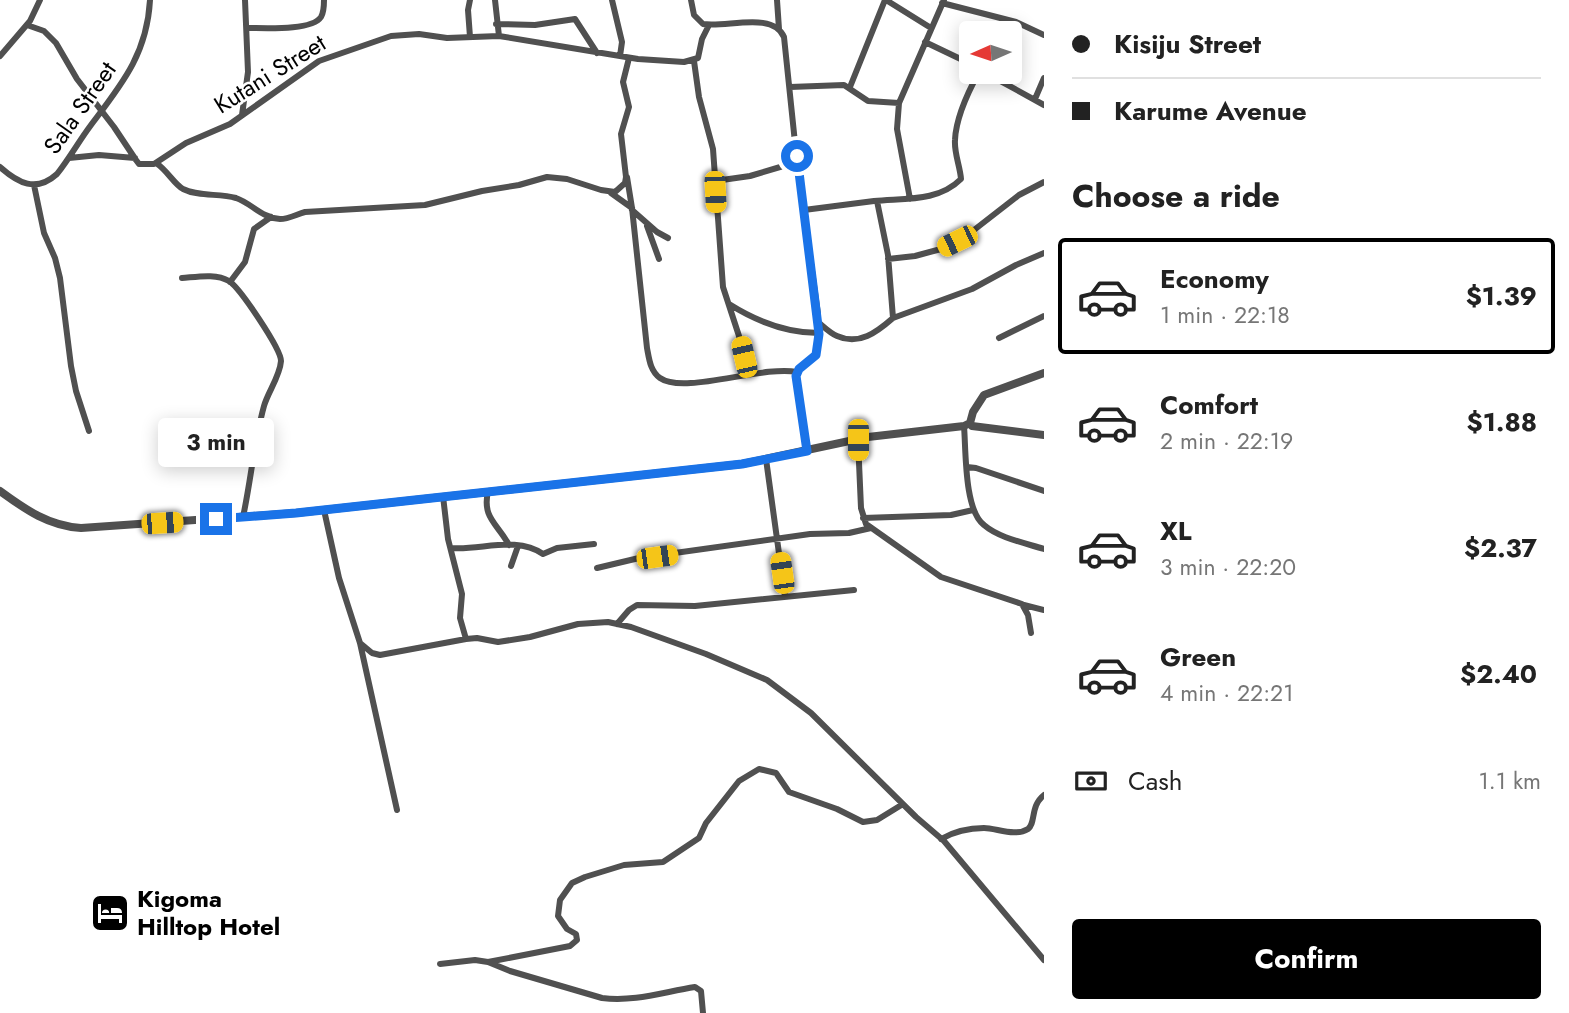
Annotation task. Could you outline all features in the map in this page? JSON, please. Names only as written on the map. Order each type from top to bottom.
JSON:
[{"type":"street","points":[[0,56],[35,14],[40,0]]},
{"type":"street","name":"Sala Street","points":[[0,167],[20,183],[34,185],[51,179],[129,75],[143,43],[150,0]]},
{"type":"street","points":[[242,115],[247,79],[248,29],[245,0]]},
{"type":"street","points":[[248,29],[316,23],[323,14],[324,0]]},
{"type":"street","points":[[470,0],[470,37]]},
{"type":"street","points":[[495,0],[499,36]]},
{"type":"street","points":[[612,0],[622,42],[620,56]]},
{"type":"street","points":[[691,0],[697,20],[709,25],[768,23],[779,29]]},
{"type":"street","points":[[629,58],[623,82],[629,107],[621,134],[647,348],[652,368],[656,375],[669,382],[697,383],[772,370],[797,372],[816,355],[819,333],[784,37],[779,29],[777,0]]},
{"type":"street","points":[[877,0],[881,9]]},
{"type":"street","points":[[850,87],[886,0],[931,28]]},
{"type":"street","points":[[909,199],[897,128],[900,103],[943,2],[1016,22],[1044,35]]},
{"type":"street","points":[[496,24],[535,25],[575,19],[597,53]]},
{"type":"street","points":[[27,25],[44,31],[56,43],[77,79],[139,164],[156,163],[168,172],[181,188],[203,194],[234,197],[271,217],[287,218],[305,212],[425,205],[547,177],[567,179],[609,192],[668,238]]},
{"type":"street","points":[[709,25],[702,39],[698,58],[694,61],[699,97],[713,149],[723,287],[739,335],[747,375]]},
{"type":"street","name":"Kutani Street","points":[[156,163],[187,143],[222,128],[319,61],[356,47],[402,35],[419,34],[447,38],[499,36],[629,58],[665,62],[694,61]]},
{"type":"street","points":[[925,42],[959,58]]},
{"type":"street","points":[[1035,99],[1044,78]]},
{"type":"street","points":[[804,210],[909,199],[948,189],[961,179],[955,140],[962,108],[975,84]]},
{"type":"street","points":[[1005,84],[1044,105]]},
{"type":"street","points":[[790,87],[845,85],[868,101],[900,103]]},
{"type":"street","points":[[69,158],[99,155],[135,158]]},
{"type":"street","points":[[715,181],[750,176],[797,162]]},
{"type":"street","points":[[609,192],[620,189],[625,183],[626,174]]},
{"type":"street","points":[[888,259],[927,253],[949,245],[965,237],[1019,195],[1044,182]]},
{"type":"street","points":[[34,185],[44,233],[60,278],[71,366],[89,431]]},
{"type":"street","points":[[877,201],[888,259],[893,318]]},
{"type":"street","points":[[230,282],[245,262],[254,229],[271,217]]},
{"type":"street","points":[[647,224],[659,260]]},
{"type":"street","points":[[818,322],[835,335],[856,338],[874,334],[893,318],[972,289],[1044,253]]},
{"type":"street","points":[[182,278],[213,277],[230,282],[271,339],[281,361],[260,420],[243,517]]},
{"type":"street","points":[[728,304],[780,328],[819,333]]},
{"type":"street","points":[[999,338],[1044,316]]},
{"type":"street","points":[[797,372],[807,451]]},
{"type":"street","points":[[1044,373],[984,395],[967,424],[967,467],[973,510],[977,518],[988,528],[1044,549]]},
{"type":"street","points":[[0,491],[36,516],[51,523],[72,527],[324,510],[742,464],[875,436],[967,424],[1044,435]]},
{"type":"street","points":[[858,440],[863,518],[871,528],[941,577],[1044,610]]},
{"type":"street","points":[[766,459],[785,597]]},
{"type":"street","points":[[967,467],[987,471],[1044,491]]},
{"type":"street","points":[[488,491],[488,517],[509,545]]},
{"type":"street","points":[[443,496],[462,594],[460,618],[466,639]]},
{"type":"street","points":[[324,510],[337,570],[360,643],[397,810]]},
{"type":"street","points":[[863,518],[951,515],[973,510]]},
{"type":"street","points":[[597,568],[639,558],[810,534],[849,533],[871,528]]},
{"type":"street","points":[[451,548],[509,545],[537,550],[543,554],[557,548],[594,544]]},
{"type":"street","points":[[510,566],[518,546]]},
{"type":"street","points":[[617,624],[637,605],[695,606],[853,590]]},
{"type":"street","points":[[1022,604],[1028,615],[1031,633]]},
{"type":"street","points":[[360,643],[372,653],[380,655],[466,639],[498,642],[530,637],[578,624],[608,622],[706,654],[767,680],[792,696],[811,713],[941,839],[1009,915],[1044,960]]},
{"type":"street","points":[[488,962],[570,946],[577,940],[576,934],[567,929],[558,916],[560,900],[572,883],[624,865],[663,862],[699,838],[706,823],[739,781],[759,769],[776,773],[789,792],[837,809],[863,822],[877,820],[903,804]]},
{"type":"street","points":[[941,839],[965,829],[1018,832],[1027,830],[1032,824],[1035,806],[1044,795]]},
{"type":"street","points":[[440,964],[475,960],[488,962],[602,998],[648,997],[695,987],[701,991],[703,1013]]},
{"type":"place","name":"Kigoma Hilltop Hotel","points":[[110,913]]},
{"type":"route","points":[[216,519],[296,513],[742,464],[807,451],[796,376],[799,369],[816,355],[819,334],[797,156]]}]
